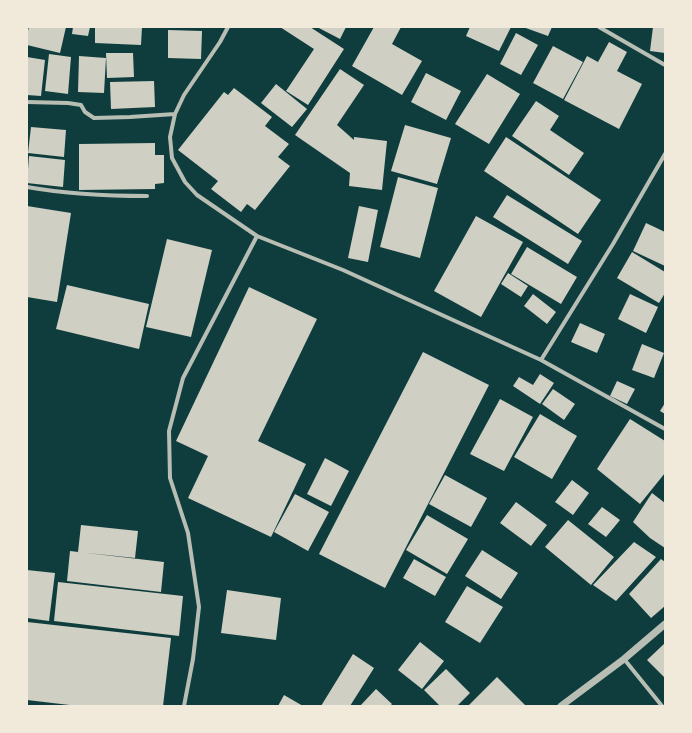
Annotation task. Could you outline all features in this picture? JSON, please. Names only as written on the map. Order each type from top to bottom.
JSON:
[{"type":"street","points":[[228,27],[220,42],[184,95],[175,114],[170,137],[172,158],[185,182],[197,195],[257,236],[343,270],[541,360],[665,429]]},
{"type":"street","points":[[599,27],[665,65]]},
{"type":"street","points":[[27,102],[68,103],[81,105],[85,112],[94,118],[175,114]]},
{"type":"street","points":[[541,360],[613,244],[665,154]]},
{"type":"street","points":[[27,187],[101,195],[147,196]]},
{"type":"street","points":[[184,706],[193,659],[199,608],[188,533],[170,478],[169,432],[183,378],[257,236]]},
{"type":"street","points":[[561,706],[624,659],[665,624]]},
{"type":"street","points":[[624,659],[662,706]]},
{"type":"building","points":[[29,27],[66,27],[60,53],[27,45],[27,34]]},
{"type":"building","points":[[73,27],[90,27],[88,36],[72,34]]},
{"type":"building","points":[[95,27],[142,27],[141,45],[95,43]]},
{"type":"building","points":[[280,27],[310,27],[344,49],[308,105],[286,91],[314,49]]},
{"type":"building","points":[[317,27],[346,27],[340,39]]},
{"type":"building","points":[[374,27],[401,27],[392,44],[422,61],[402,95],[352,66]]},
{"type":"building","points":[[470,27],[511,27],[499,51],[466,36]]},
{"type":"building","points":[[523,27],[552,27],[548,36]]},
{"type":"building","points":[[653,27],[665,28],[665,53],[650,51]]},
{"type":"building","points":[[168,30],[202,31],[201,59],[168,58]]},
{"type":"building","points":[[516,33],[538,45],[521,75],[500,64]]},
{"type":"building","points":[[609,42],[627,52],[617,71],[642,84],[619,129],[564,100],[587,56],[598,62]]},
{"type":"building","points":[[553,46],[583,62],[563,99],[533,83]]},
{"type":"building","points":[[106,53],[133,53],[134,77],[107,78]]},
{"type":"building","points":[[49,54],[71,57],[68,94],[45,91]]},
{"type":"building","points":[[79,56],[106,58],[104,93],[78,92]]},
{"type":"building","points":[[27,57],[45,60],[41,96],[27,95]]},
{"type":"building","points":[[340,69],[364,85],[337,125],[354,140],[354,137],[387,141],[382,190],[349,186],[350,173],[295,135]]},
{"type":"building","points":[[426,73],[461,91],[446,120],[411,102]]},
{"type":"building","points":[[487,74],[520,94],[489,144],[455,124]]},
{"type":"building","points":[[154,81],[155,107],[111,109],[110,82]]},
{"type":"building","points":[[276,84],[307,109],[292,127],[261,103]]},
{"type":"building","points":[[234,88],[272,117],[265,126],[289,144],[278,157],[290,166],[255,210],[247,204],[241,212],[211,189],[218,181],[178,150],[224,92],[228,95]]},
{"type":"building","points":[[536,101],[559,116],[550,130],[584,153],[569,175],[512,136]]},
{"type":"building","points":[[405,125],[451,138],[437,184],[391,171]]},
{"type":"building","points":[[31,127],[66,130],[64,157],[28,153]]},
{"type":"building","points":[[506,137],[601,200],[578,234],[484,171]]},
{"type":"building","points":[[155,143],[155,155],[164,155],[164,183],[155,184],[155,189],[79,190],[79,144]]},
{"type":"building","points":[[29,156],[65,160],[63,187],[27,183]]},
{"type":"building","points":[[398,177],[438,188],[420,258],[380,247]]},
{"type":"building","points":[[507,195],[582,241],[568,264],[493,217]]},
{"type":"building","points":[[27,206],[71,213],[57,302],[27,297]]},
{"type":"building","points":[[359,206],[378,210],[368,262],[348,258]]},
{"type":"building","points":[[476,216],[523,242],[481,317],[434,291]]},
{"type":"building","points":[[646,223],[665,232],[665,266],[633,251]]},
{"type":"building","points":[[167,239],[212,250],[191,337],[146,327]]},
{"type":"building","points":[[527,247],[577,277],[561,304],[511,274]]},
{"type":"building","points":[[632,252],[665,272],[665,293],[659,303],[617,278]]},
{"type":"building","points":[[508,273],[528,286],[521,297],[501,284]]},
{"type":"building","points":[[67,285],[149,304],[139,349],[56,329]]},
{"type":"building","points":[[249,287],[317,319],[258,441],[306,464],[271,537],[188,498],[208,456],[176,441]]},
{"type":"building","points":[[533,294],[556,312],[547,324],[524,306]]},
{"type":"building","points":[[630,294],[658,307],[646,333],[618,319]]},
{"type":"building","points":[[580,323],[605,334],[597,353],[571,342]]},
{"type":"building","points":[[642,344],[664,353],[654,378],[632,370]]},
{"type":"building","points":[[423,352],[489,385],[385,588],[319,554]]},
{"type":"building","points":[[540,374],[554,383],[540,404],[513,386],[519,377],[533,385]]},
{"type":"building","points":[[617,381],[635,389],[627,404],[610,396]]},
{"type":"building","points":[[553,389],[575,404],[564,420],[542,404]]},
{"type":"building","points":[[500,399],[533,417],[504,471],[470,454]]},
{"type":"building","points":[[665,403],[665,414],[660,411]]},
{"type":"building","points":[[540,414],[577,436],[552,479],[514,457]]},
{"type":"building","points":[[630,419],[665,441],[665,473],[640,504],[597,469]]},
{"type":"building","points":[[325,458],[349,471],[331,506],[307,494]]},
{"type":"building","points":[[445,475],[487,498],[471,527],[429,504]]},
{"type":"building","points":[[572,480],[589,493],[573,515],[555,502]]},
{"type":"building","points":[[652,493],[665,503],[665,548],[650,538],[633,522]]},
{"type":"building","points":[[295,494],[329,512],[308,551],[274,532]]},
{"type":"building","points":[[516,502],[547,525],[531,546],[500,523]]},
{"type":"building","points":[[602,507],[620,520],[606,537],[588,524]]},
{"type":"building","points":[[427,515],[468,539],[447,574],[406,550]]},
{"type":"building","points":[[568,520],[614,557],[591,585],[545,547]]},
{"type":"building","points":[[81,525],[138,531],[135,558],[78,552]]},
{"type":"building","points":[[634,542],[656,557],[616,601],[593,585]]},
{"type":"building","points":[[482,550],[518,573],[501,599],[465,576]]},
{"type":"building","points":[[70,551],[164,562],[161,592],[67,581]]},
{"type":"building","points":[[414,559],[446,577],[435,596],[403,578]]},
{"type":"building","points":[[661,559],[665,562],[665,606],[651,618],[629,594]]},
{"type":"building","points":[[27,570],[55,573],[49,621],[27,618]]},
{"type":"building","points":[[58,582],[183,596],[179,636],[54,621]]},
{"type":"building","points":[[467,586],[503,607],[480,643],[445,622]]},
{"type":"building","points":[[227,590],[281,598],[276,640],[221,633]]},
{"type":"building","points":[[27,622],[171,638],[163,706],[78,706],[27,700]]},
{"type":"building","points":[[420,642],[444,661],[422,689],[398,670]]},
{"type":"building","points":[[665,643],[665,678],[647,660]]},
{"type":"building","points":[[353,654],[374,668],[350,706],[321,706]]},
{"type":"building","points":[[446,669],[470,693],[457,706],[440,706],[424,690]]},
{"type":"building","points":[[497,677],[526,706],[468,706]]},
{"type":"building","points":[[376,689],[392,704],[390,706],[360,706]]},
{"type":"building","points":[[284,695],[303,706],[278,706]]}]
